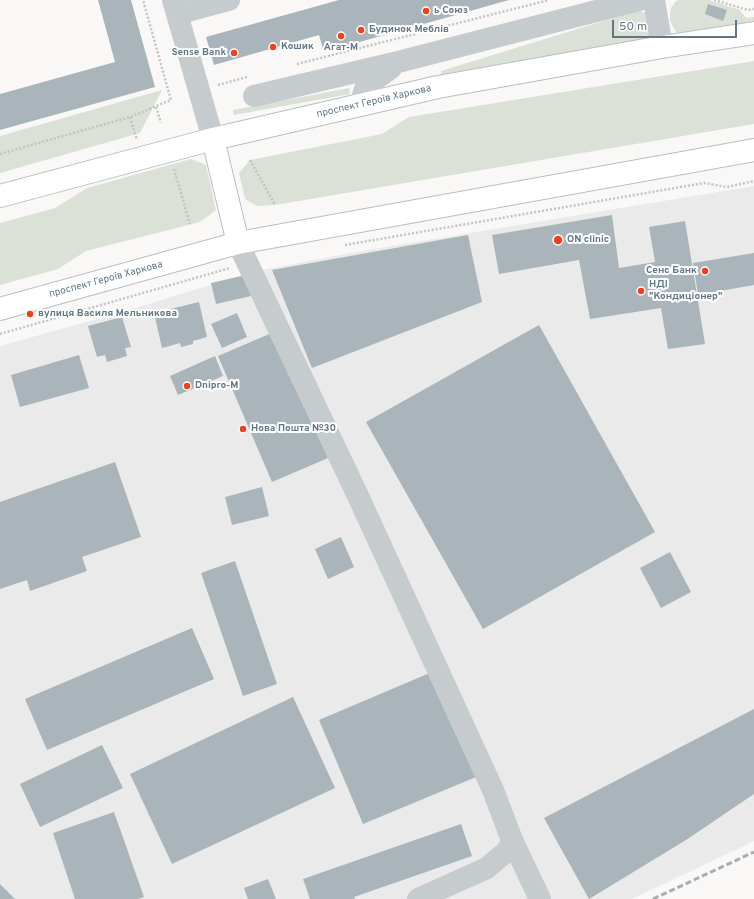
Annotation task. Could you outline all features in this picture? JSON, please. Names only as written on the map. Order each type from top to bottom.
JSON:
[{"type":"main road","name":"проспект Героїв Харкова","points":[[0,196],[213,140],[438,87],[662,47],[754,33]]},
{"type":"main road","points":[[213,140],[238,243]]},
{"type":"main road","name":"проспект Героїв Харкова","points":[[0,309],[238,243],[754,150]]},
{"type":"street","points":[[213,140],[175,7],[229,0]]},
{"type":"street","points":[[253,86],[398,62],[639,0]]},
{"type":"street","points":[[654,0],[662,47]]},
{"type":"street","points":[[360,105],[366,86],[398,62]]},
{"type":"street","points":[[238,243],[249,263],[493,790],[512,840],[540,899]]},
{"type":"street","points":[[418,899],[487,868],[508,850],[512,840]]},
{"type":"path","points":[[0,154],[130,117],[171,100],[143,0]]},
{"type":"path","points":[[291,66],[549,0]]},
{"type":"path","points":[[714,0],[748,10],[754,9]]},
{"type":"path","points":[[211,87],[253,86]]},
{"type":"path","points":[[156,106],[161,123]]},
{"type":"path","points":[[130,117],[137,140]]},
{"type":"path","points":[[250,160],[275,205]]},
{"type":"path","points":[[172,164],[190,224]]},
{"type":"path","points":[[339,246],[704,183],[727,187],[754,181]]},
{"type":"path","points":[[0,334],[249,263]]},
{"type":"shaded area","points":[[709,0],[740,10],[746,18],[754,17],[754,21],[682,34],[676,32],[670,21],[671,8],[676,1]]},
{"type":"shaded area","points":[[639,10],[647,14],[654,24],[649,39],[442,76],[441,71]]},
{"type":"shaded area","points":[[754,61],[754,124],[275,205],[257,206],[245,199],[239,173],[250,160],[382,134],[409,117]]},
{"type":"shaded area","points":[[349,88],[350,94],[234,115],[233,110]]},
{"type":"shaded area","points":[[162,90],[140,133],[0,173],[0,136]]},
{"type":"shaded area","points":[[191,159],[206,165],[216,210],[200,222],[86,251],[58,269],[0,285],[0,223],[55,208],[87,188]]},
{"type":"shaded area","points":[[754,186],[754,841],[632,899],[0,899],[0,346],[126,311],[252,272],[356,252]]},
{"type":"building","points":[[98,0],[131,0],[155,87],[0,130],[0,94],[115,62]]},
{"type":"building","name":"Будинок Меблів","points":[[339,0],[509,0],[324,52],[319,35],[214,65],[206,37]]},
{"type":"building","points":[[708,4],[727,10],[723,21],[705,14]]},
{"type":"building","name":"НДІ \"Кондиціонер\"","points":[[612,215],[619,268],[655,262],[649,227],[685,221],[705,344],[668,349],[661,308],[590,319],[579,260],[499,274],[492,235]]},
{"type":"building","points":[[468,235],[482,302],[312,368],[272,270]]},
{"type":"building","points":[[754,253],[754,285],[698,295],[693,263]]},
{"type":"building","points":[[246,275],[251,296],[216,304],[211,283]]},
{"type":"building","points":[[199,302],[207,337],[193,341],[193,344],[181,347],[180,343],[162,348],[154,313]]},
{"type":"building","points":[[237,313],[247,337],[222,348],[211,324]]},
{"type":"building","points":[[122,317],[131,347],[125,348],[127,356],[107,362],[105,355],[97,357],[88,326]]},
{"type":"building","points":[[539,325],[655,532],[483,629],[366,422]]},
{"type":"building","points":[[274,332],[328,458],[272,482],[218,356]]},
{"type":"building","points":[[79,355],[89,388],[20,407],[11,375]]},
{"type":"building","name":"Dnipro-M","points":[[215,356],[223,376],[178,395],[170,376]]},
{"type":"building","points":[[115,462],[141,537],[82,557],[87,571],[30,591],[27,580],[0,589],[0,502]]},
{"type":"building","points":[[262,487],[269,516],[232,525],[225,497]]},
{"type":"building","points":[[341,537],[354,567],[328,579],[315,549]]},
{"type":"building","points":[[670,552],[691,592],[661,608],[640,568]]},
{"type":"building","points":[[235,561],[277,684],[243,696],[201,573]]},
{"type":"building","points":[[192,628],[214,679],[47,750],[25,699]]},
{"type":"building","points":[[432,672],[476,777],[363,824],[319,720]]},
{"type":"building","points":[[293,697],[335,788],[172,864],[130,774]]},
{"type":"building","points":[[754,709],[754,794],[686,840],[589,899],[544,818]]},
{"type":"building","points":[[102,745],[123,788],[40,827],[20,784]]},
{"type":"building","points":[[114,812],[144,897],[138,899],[75,899],[53,833]]},
{"type":"building","points":[[461,824],[472,856],[354,897],[355,899],[310,899],[303,879]]},
{"type":"building","points":[[268,879],[276,899],[248,899],[244,888]]},
{"type":"building","points":[[0,884],[15,899],[0,899]]},
{"type":"railway","points":[[653,899],[754,852]]},
{"type":"place","name":"ь Союз","points":[[426,11]]},
{"type":"place","name":"Будинок Меблів","points":[[361,30]]},
{"type":"place","name":"Агат-М","points":[[341,36]]},
{"type":"place","name":"Кошик","points":[[273,47]]},
{"type":"place","name":"Sense Bank","points":[[234,53]]},
{"type":"place","name":"ON clinic","points":[[558,240]]},
{"type":"place","name":"Сенс Банк","points":[[705,271]]},
{"type":"place","name":"НДІ \"Кондиціонер\"","points":[[641,291]]},
{"type":"place","name":"вулиця Василя Мельникова","points":[[30,314]]},
{"type":"place","name":"Dnipro-M","points":[[187,386]]},
{"type":"place","name":"Нова Пошта №30","points":[[243,429]]}]
